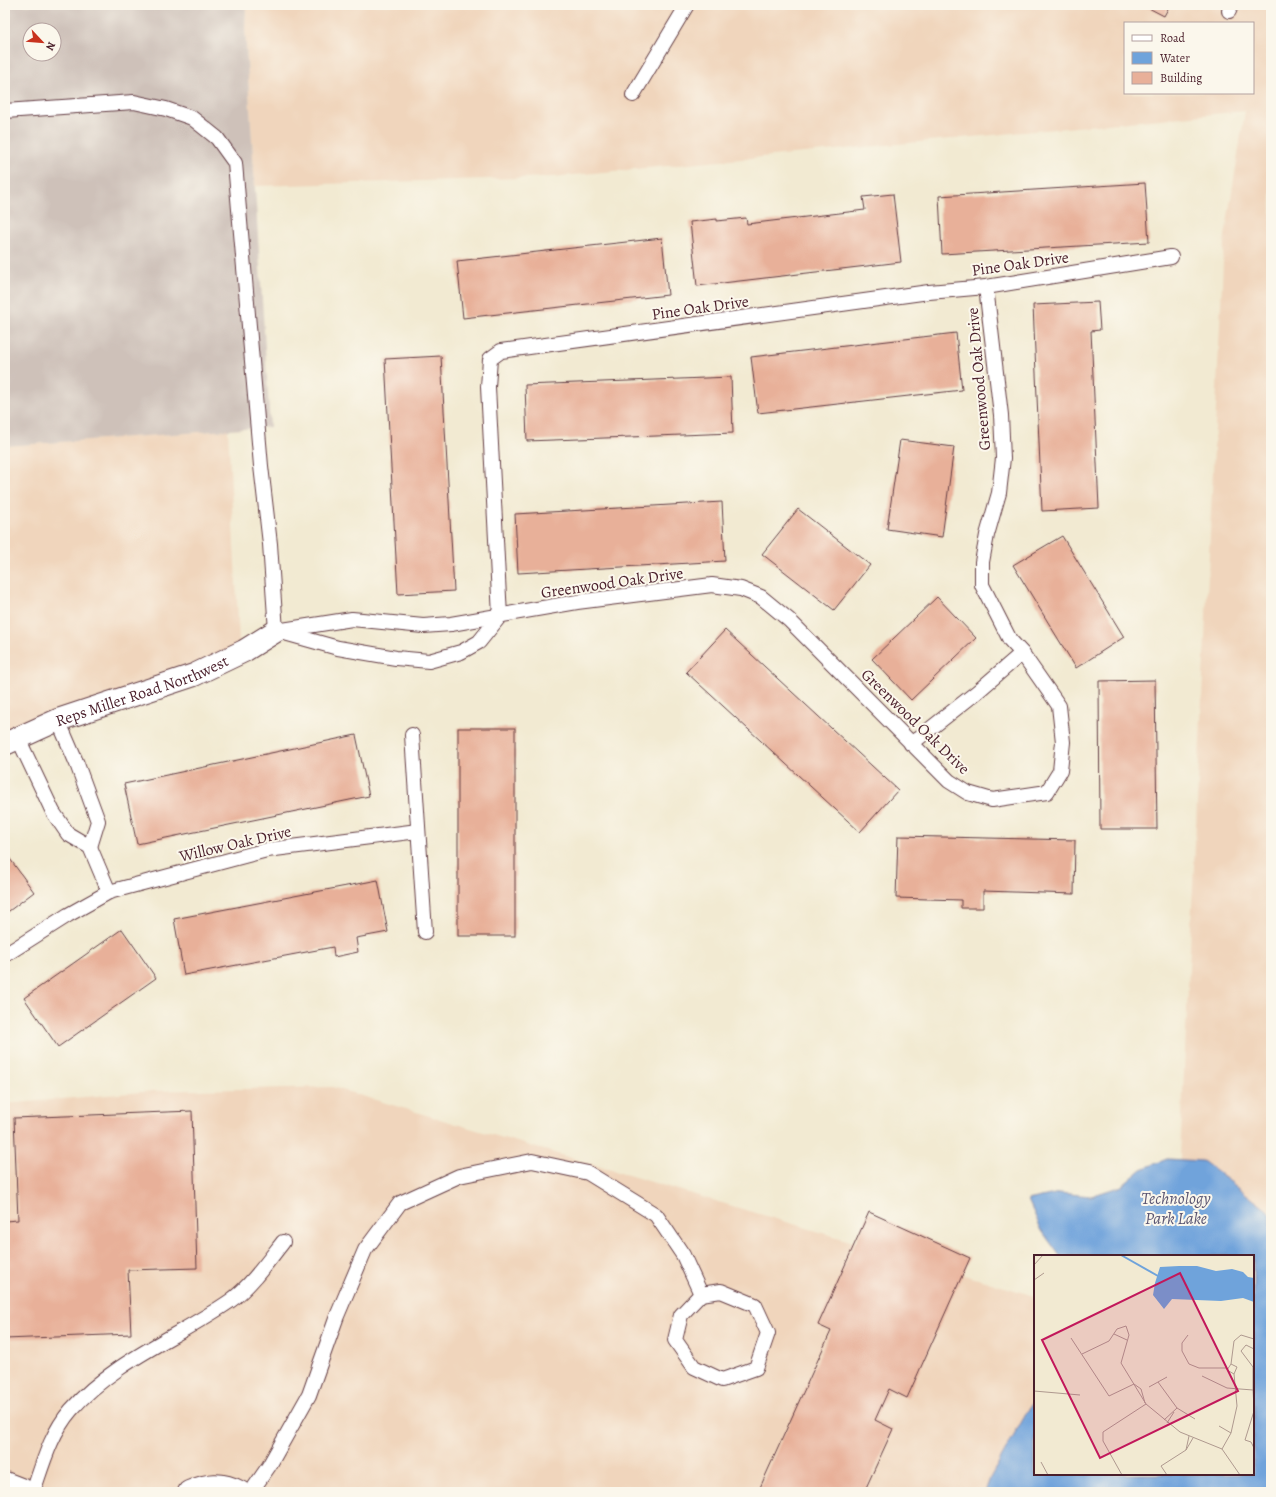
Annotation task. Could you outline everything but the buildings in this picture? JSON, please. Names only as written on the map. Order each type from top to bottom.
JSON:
[{"type":"street","name":"Reps Miller Road Northwest","points":[[11,741],[58,720],[131,694],[194,675],[244,651],[276,631]]},
{"type":"street","points":[[5,1483],[28,1492]]},
{"type":"street","points":[[189,1492],[205,1485],[228,1486],[240,1492]]},
{"type":"lane","points":[[633,95],[687,5]]},
{"type":"lane","points":[[5,111],[134,102],[166,109],[192,118],[217,138],[235,163],[261,466],[270,544],[276,631],[338,648],[396,658],[430,661],[461,652],[479,642],[500,616]]},
{"type":"lane","name":"Pine Oak Drive","points":[[500,616],[488,386],[490,359],[501,351],[921,293],[986,286],[1171,257]]},
{"type":"lane","name":"Greenwood Oak Drive","points":[[276,631],[352,619],[423,626],[451,624],[577,602],[712,585],[741,589],[761,597],[789,620],[949,781],[968,793],[992,800],[1047,792],[1060,771],[1063,742],[1059,706],[1022,653],[1010,640],[982,585],[982,562],[987,535],[999,493],[1002,458],[1001,415],[986,286]]},
{"type":"lane","points":[[911,744],[977,692],[1022,653]]},
{"type":"lane","points":[[58,720],[77,764],[98,822],[90,847]]},
{"type":"lane","points":[[412,734],[426,932]]},
{"type":"lane","points":[[11,741],[53,812],[68,834],[90,847],[109,892]]},
{"type":"lane","name":"Willow Oak Drive","points":[[5,955],[68,915],[109,892],[267,850],[418,830]]},
{"type":"lane","points":[[251,1492],[269,1466],[309,1395],[337,1316],[365,1250],[400,1203],[458,1176],[532,1161],[588,1173],[656,1216],[683,1255],[702,1294]]},
{"type":"lane","points":[[33,1492],[51,1440],[70,1411],[103,1379],[232,1300],[263,1267],[283,1242]]},
{"type":"lane","points":[[721,1291],[755,1305],[768,1333],[756,1368],[722,1380],[694,1367],[675,1340],[681,1315],[702,1294],[721,1291]]},
{"type":"shaded area","points":[[5,5],[246,5],[245,29],[270,427],[5,446]]},
{"type":"shaded area","points":[[246,5],[1271,5],[1271,1492],[5,1492],[5,1104],[153,1091],[332,1087],[1034,1296],[1034,1475],[1254,1475],[1254,1255],[1176,1238],[1224,242],[1245,111],[552,177],[255,186],[245,29]]},
{"type":"shaded area","points":[[228,430],[240,659],[5,745],[5,446]]},
{"type":"water","name":"Technology Park Lake","points":[[1167,1159],[1203,1161],[1271,1213],[1271,1492],[985,1492],[990,1478],[1034,1400],[1034,1475],[1254,1475],[1254,1255],[1059,1255],[1042,1231],[1028,1200],[1059,1193],[1091,1196],[1122,1186],[1142,1169]]}]
